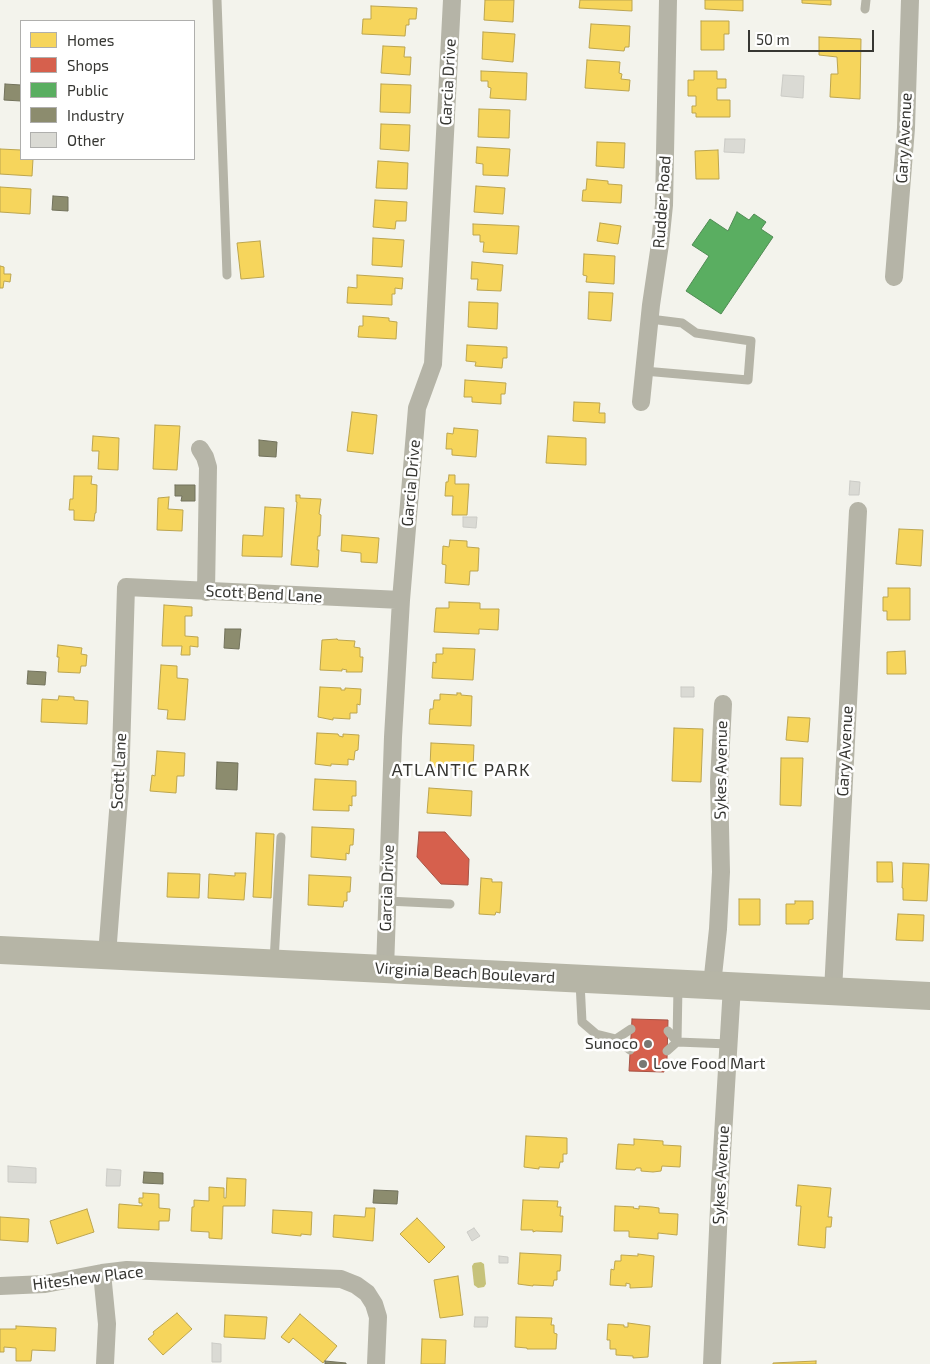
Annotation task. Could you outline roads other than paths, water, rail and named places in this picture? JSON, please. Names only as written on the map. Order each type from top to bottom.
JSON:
[{"type":"main road","name":"Virginia Beach Boulevard","points":[[0,950],[930,996]]},
{"type":"street","name":"Garcia Drive","points":[[385,969],[393,737],[401,600],[417,408],[433,364],[452,0]]},
{"type":"street","name":"Rudder Road","points":[[641,402],[664,205],[668,0]]},
{"type":"street","name":"Gary Avenue","points":[[894,276],[906,128],[910,0]]},
{"type":"street","points":[[200,448],[208,467],[206,592]]},
{"type":"street","name":"Gary Avenue","points":[[833,991],[858,510]]},
{"type":"street","name":"Scott Bend Lane","points":[[126,587],[401,600]]},
{"type":"street","name":"Scott Lane","points":[[107,955],[120,786],[126,587]]},
{"type":"street","name":"Sykes Avenue","points":[[712,1364],[729,1044],[718,929],[721,872],[718,782],[723,704]]},
{"type":"street","name":"Hiteshew Place","points":[[0,1286],[45,1284],[102,1273],[138,1270],[342,1279],[356,1285],[366,1293],[374,1304],[378,1317],[376,1364]]},
{"type":"street","points":[[102,1273],[107,1324],[105,1364]]},
{"type":"lane","points":[[217,0],[227,275]]},
{"type":"lane","points":[[644,371],[748,380],[751,341],[696,333],[682,323],[650,319]]},
{"type":"lane","points":[[274,964],[281,837]]},
{"type":"lane","points":[[387,901],[450,904]]},
{"type":"lane","points":[[580,979],[582,1022],[596,1034],[616,1039],[630,1050]]},
{"type":"lane","points":[[677,1042],[678,984]]},
{"type":"lane","points":[[616,1039],[631,1029]]},
{"type":"lane","points":[[668,1031],[677,1042]]},
{"type":"lane","points":[[667,1051],[677,1042],[729,1044]]},
{"type":"place","name":"Sunoco","points":[[648,1044]]},
{"type":"place","name":"Love Food Mart","points":[[643,1064]]},
{"type":"district","name":"ATLANTIC PARK","points":[[461,770]]}]
